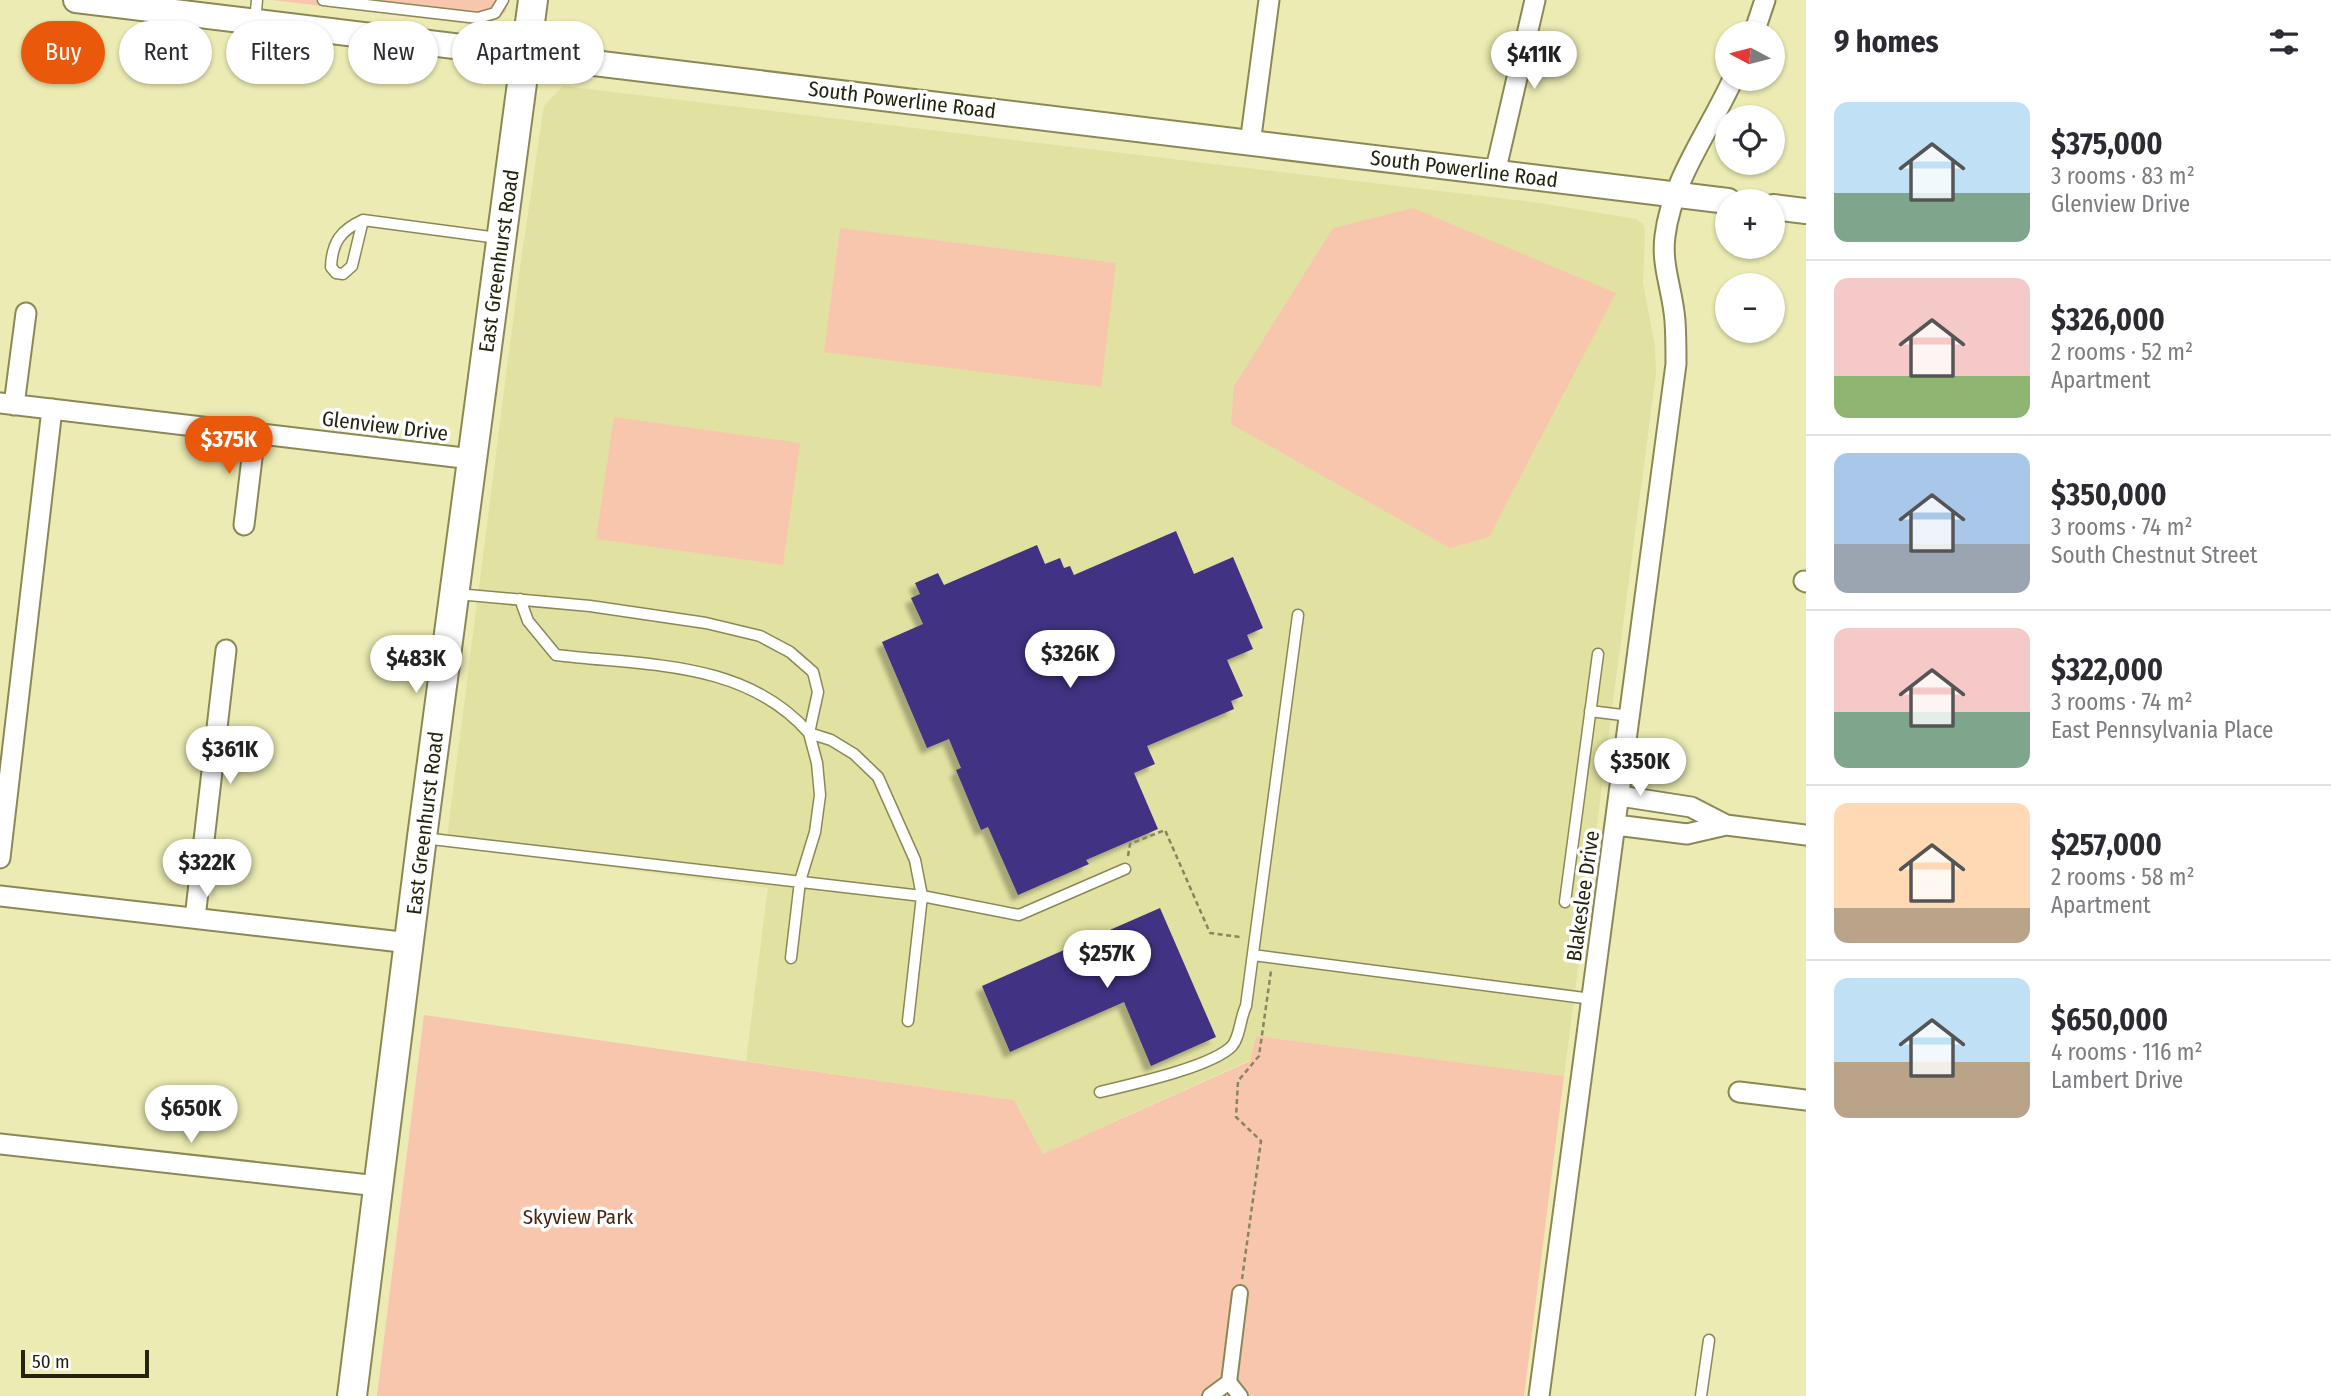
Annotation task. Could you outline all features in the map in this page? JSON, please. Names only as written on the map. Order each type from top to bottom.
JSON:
[{"type":"main road","name":"East Greenhurst Road","points":[[531,21],[533,0]]},
{"type":"main road","name":"East Greenhurst Road","points":[[352,1396],[422,837],[524,84]]},
{"type":"street","name":"South Powerline Road","points":[[76,0],[256,10],[452,44]]},
{"type":"street","points":[[1250,144],[1269,0]]},
{"type":"street","points":[[1495,173],[1535,0]]},
{"type":"street","points":[[1758,21],[1765,0]]},
{"type":"street","name":"South Powerline Road","points":[[604,65],[838,91],[1715,199]]},
{"type":"street","name":"Blakeslee Drive","points":[[1539,1396],[1676,364],[1675,319],[1664,273],[1665,236],[1673,194],[1727,91]]},
{"type":"street","points":[[1785,208],[1806,211]]},
{"type":"street","points":[[7,404],[26,313]]},
{"type":"street","name":"Glenview Drive","points":[[7,404],[472,459]]},
{"type":"street","points":[[0,858],[10,690],[52,409]]},
{"type":"street","points":[[244,525],[255,433]]},
{"type":"street","points":[[195,918],[226,650]]},
{"type":"street","points":[[1620,796],[1691,807],[1726,825],[1806,835]]},
{"type":"street","points":[[1616,825],[1687,834],[1726,825]]},
{"type":"street","points":[[0,895],[410,943]]},
{"type":"street","points":[[1740,1092],[1806,1100]]},
{"type":"street","points":[[0,1144],[379,1186]]},
{"type":"street","points":[[1240,1293],[1229,1382],[1240,1396]]},
{"type":"street","points":[[1210,1396],[1229,1382]]},
{"type":"lane","points":[[323,0],[478,18],[495,13],[503,0]]},
{"type":"lane","points":[[363,220],[352,266],[343,274],[336,273],[331,267],[331,253],[337,237],[348,227],[363,220],[502,239]]},
{"type":"lane","points":[[454,594],[520,599],[706,623],[760,636],[790,652],[813,673],[818,692],[809,733]]},
{"type":"lane","points":[[520,599],[528,621],[556,655],[701,672],[730,679],[763,693],[793,715],[809,733],[817,763],[820,795],[815,832],[800,881],[790,958]]},
{"type":"lane","points":[[1100,1092],[1168,1076],[1233,1045],[1246,1006],[1298,615]]},
{"type":"lane","points":[[1564,902],[1598,654]]},
{"type":"lane","points":[[1590,711],[1630,716]]},
{"type":"lane","points":[[809,733],[831,740],[854,754],[878,777],[915,860],[922,896],[908,1021]]},
{"type":"lane","points":[[422,837],[922,896],[1019,915],[1125,869]]},
{"type":"lane","points":[[1253,955],[1592,999]]},
{"type":"lane","points":[[1701,1396],[1709,1340]]},
{"type":"path","points":[[1125,869],[1130,844],[1165,830],[1210,933],[1255,938]]},
{"type":"path","points":[[1240,1293],[1261,1141],[1236,1118],[1237,1087],[1259,1056],[1273,957]]},
{"type":"shaded area","points":[[563,86],[1540,203],[1636,219],[1643,224],[1643,283],[1655,347],[1656,373],[1564,1076],[1256,1036],[1250,1060],[1043,1154],[1014,1100],[746,1061],[768,888],[446,846],[519,274],[544,106]]},
{"type":"green space","points":[[272,0],[508,0],[506,12],[492,21],[452,22]]},
{"type":"green space","points":[[1413,208],[1616,293],[1489,537],[1450,548],[1231,424],[1234,386],[1333,228]]},
{"type":"green space","points":[[840,228],[1116,263],[1101,387],[824,352]]},
{"type":"green space","points":[[614,417],[800,443],[783,565],[596,539]]},
{"type":"green space","name":"Skyview Park","points":[[424,1015],[1014,1100],[1043,1154],[1250,1061],[1256,1036],[1564,1076],[1524,1396],[377,1396]]},
{"type":"building","points":[[1176,531],[1194,574],[1233,557],[1263,628],[1247,635],[1253,649],[1227,660],[1243,696],[1231,701],[1234,709],[1147,746],[1155,764],[1134,773],[1158,829],[1086,860],[1089,864],[1018,895],[988,827],[981,830],[956,770],[961,768],[949,739],[927,748],[882,642],[923,624],[911,598],[920,594],[915,583],[938,573],[944,585],[1037,545],[1045,564],[1060,558],[1064,568],[1070,566],[1074,575]]},
{"type":"building","points":[[1160,908],[1216,1037],[1151,1066],[1124,1002],[1010,1052],[982,986]]}]
